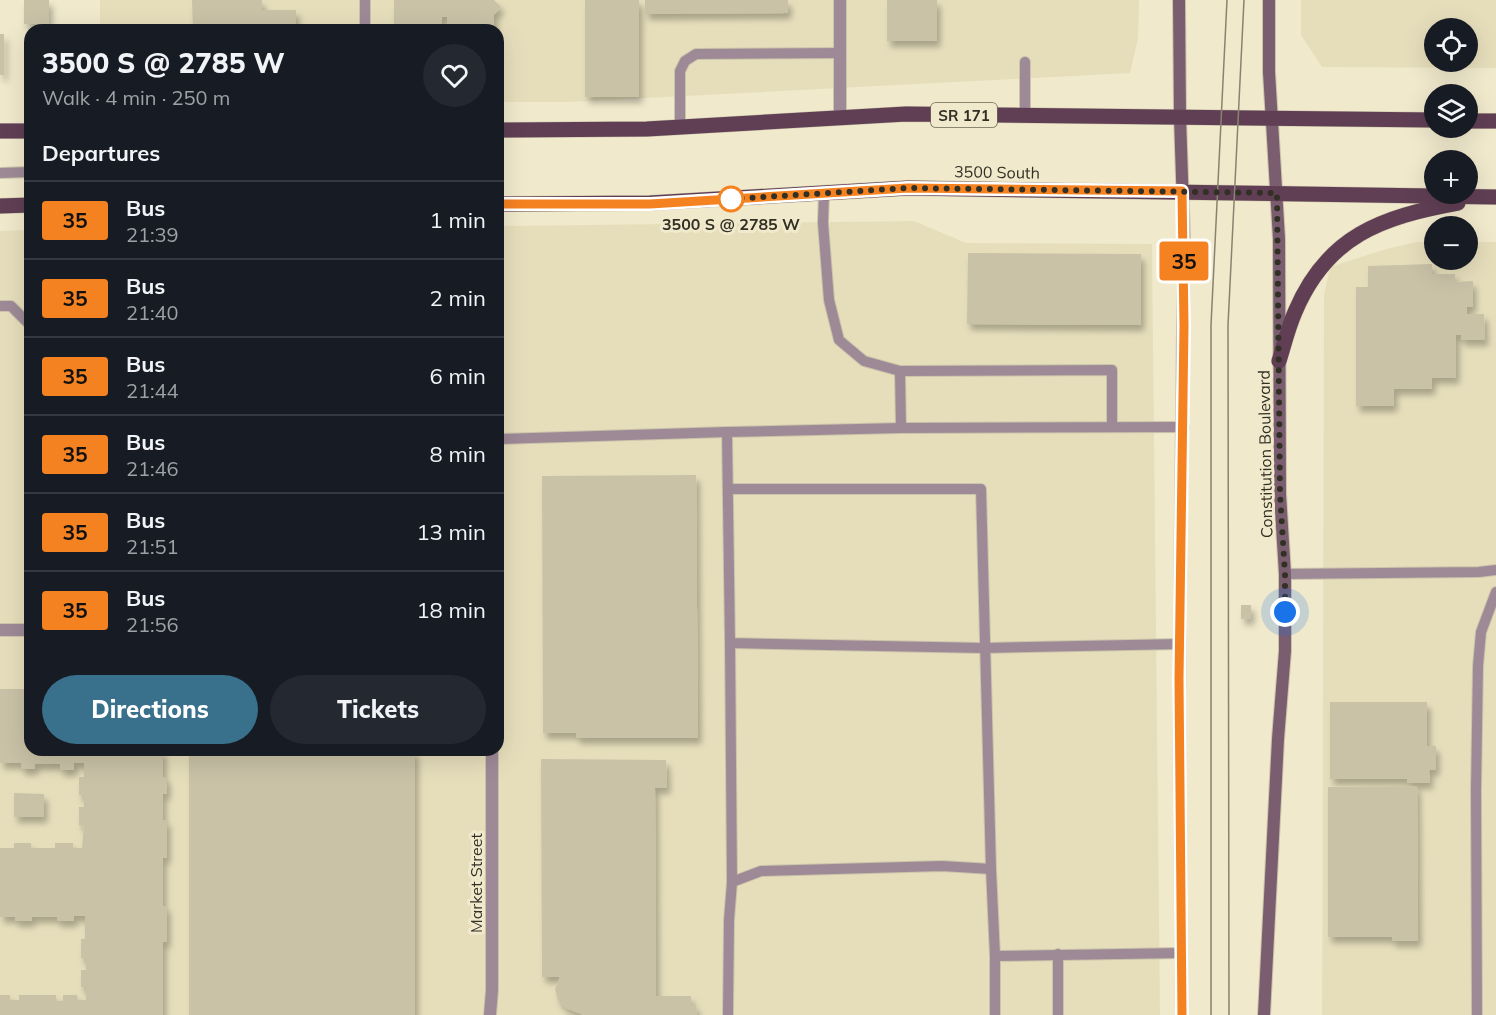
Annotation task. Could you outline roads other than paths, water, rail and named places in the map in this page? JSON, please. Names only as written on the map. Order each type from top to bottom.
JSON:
[{"type":"main road","points":[[1179,0],[1184,238],[1184,427],[1180,644],[1182,1015]]},
{"type":"main road","name":"Constitution Boulevard","points":[[1264,1015],[1285,651],[1285,574],[1280,494],[1277,193],[1269,72],[1269,0]]},
{"type":"main road","name":"SR 171","points":[[504,130],[680,128],[906,114],[1424,120]]},
{"type":"main road","points":[[1478,121],[1496,121]]},
{"type":"main road","points":[[0,131],[24,131]]},
{"type":"main road","name":"3500 South","points":[[504,204],[650,204],[908,188],[1494,196]]},
{"type":"main road","points":[[1280,361],[1295,312],[1313,278],[1336,249],[1366,230],[1420,210],[1494,196]]},
{"type":"main road","points":[[0,206],[24,206]]},
{"type":"street","points":[[840,0],[840,118]]},
{"type":"street","points":[[0,630],[24,630]]},
{"type":"street","name":"Market Street","points":[[490,1015],[492,990],[492,756]]},
{"type":"lane","points":[[365,0],[365,24]]},
{"type":"lane","points":[[680,128],[680,71],[685,61],[696,54],[840,52]]},
{"type":"lane","points":[[1025,63],[1025,115]]},
{"type":"lane","points":[[0,173],[24,172]]},
{"type":"lane","points":[[824,193],[829,300],[839,340],[864,361],[900,370],[1112,370],[1112,427]]},
{"type":"lane","points":[[0,306],[11,306],[24,320]]},
{"type":"lane","points":[[900,370],[901,428]]},
{"type":"lane","points":[[504,439],[901,428],[1184,427]]},
{"type":"lane","points":[[727,432],[732,882],[729,920],[728,1015]]},
{"type":"lane","points":[[728,489],[981,489],[995,1015]]},
{"type":"lane","points":[[1285,574],[1496,570]]},
{"type":"lane","points":[[1477,1015],[1477,694],[1481,632],[1496,592]]},
{"type":"lane","points":[[730,643],[984,648],[1180,644]]},
{"type":"lane","points":[[732,882],[761,871],[942,866],[990,869]]},
{"type":"lane","points":[[995,956],[1180,953]]},
{"type":"lane","points":[[1058,954],[1058,1015]]},
{"type":"tram line","points":[[1211,1015],[1211,325],[1227,0]]},
{"type":"tram line","points":[[1229,1015],[1228,325],[1244,0]]},
{"type":"place","name":"3500 S @ 2785 W","points":[[731,199]]}]
